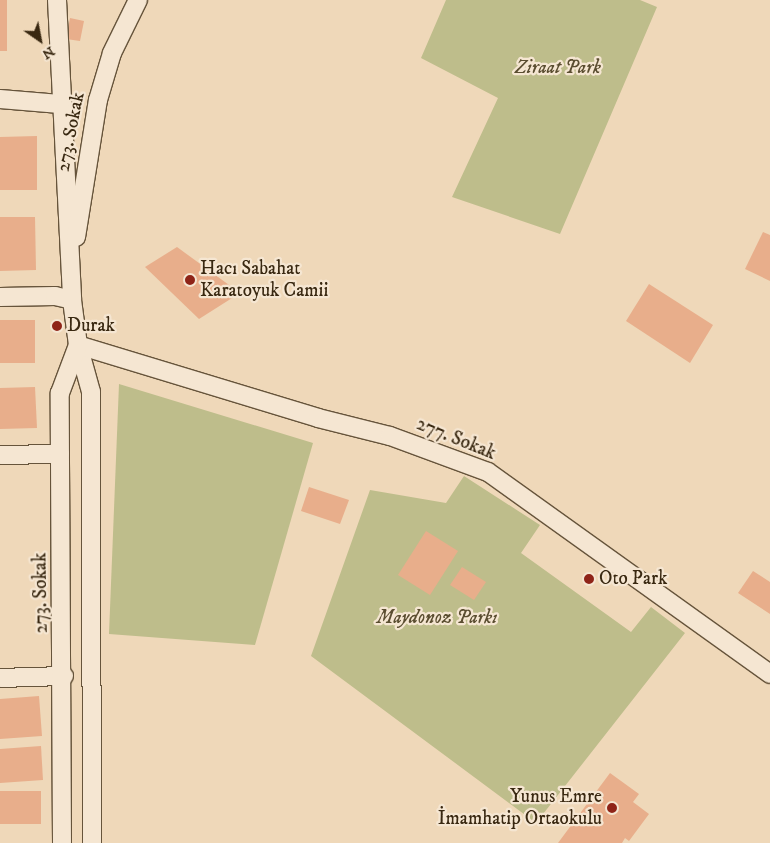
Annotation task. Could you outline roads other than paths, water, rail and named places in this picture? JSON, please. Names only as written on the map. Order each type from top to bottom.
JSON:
[{"type":"street","name":"273. Sokak","points":[[56,0],[60,104],[72,300],[78,345],[91,392],[92,843]]},
{"type":"street","name":"273. Sokak","points":[[71,279],[85,167],[98,100],[112,53],[138,0]]},
{"type":"street","points":[[0,99],[60,104]]},
{"type":"street","points":[[0,297],[55,296],[72,300]]},
{"type":"street","name":"273. Sokak","points":[[62,843],[64,676],[60,393],[78,345]]},
{"type":"street","name":"277. Sokak","points":[[78,345],[299,412],[390,436],[488,472],[770,674]]},
{"type":"street","points":[[0,455],[60,454]]},
{"type":"street","points":[[0,678],[64,676]]},
{"type":"place","name":"Hacı Sabahat Karatoyuk Camii","points":[[190,280]]},
{"type":"place","name":"Durak","points":[[57,326]]},
{"type":"place","name":"Oto Park","points":[[589,579]]},
{"type":"place","name":"Yunus Emre İmamhatip Ortaokulu","points":[[612,808]]},
{"type":"park label","name":"Ziraat Park","points":[[558,68]]},
{"type":"park label","name":"Maydonoz Parkı","points":[[437,618]]}]
